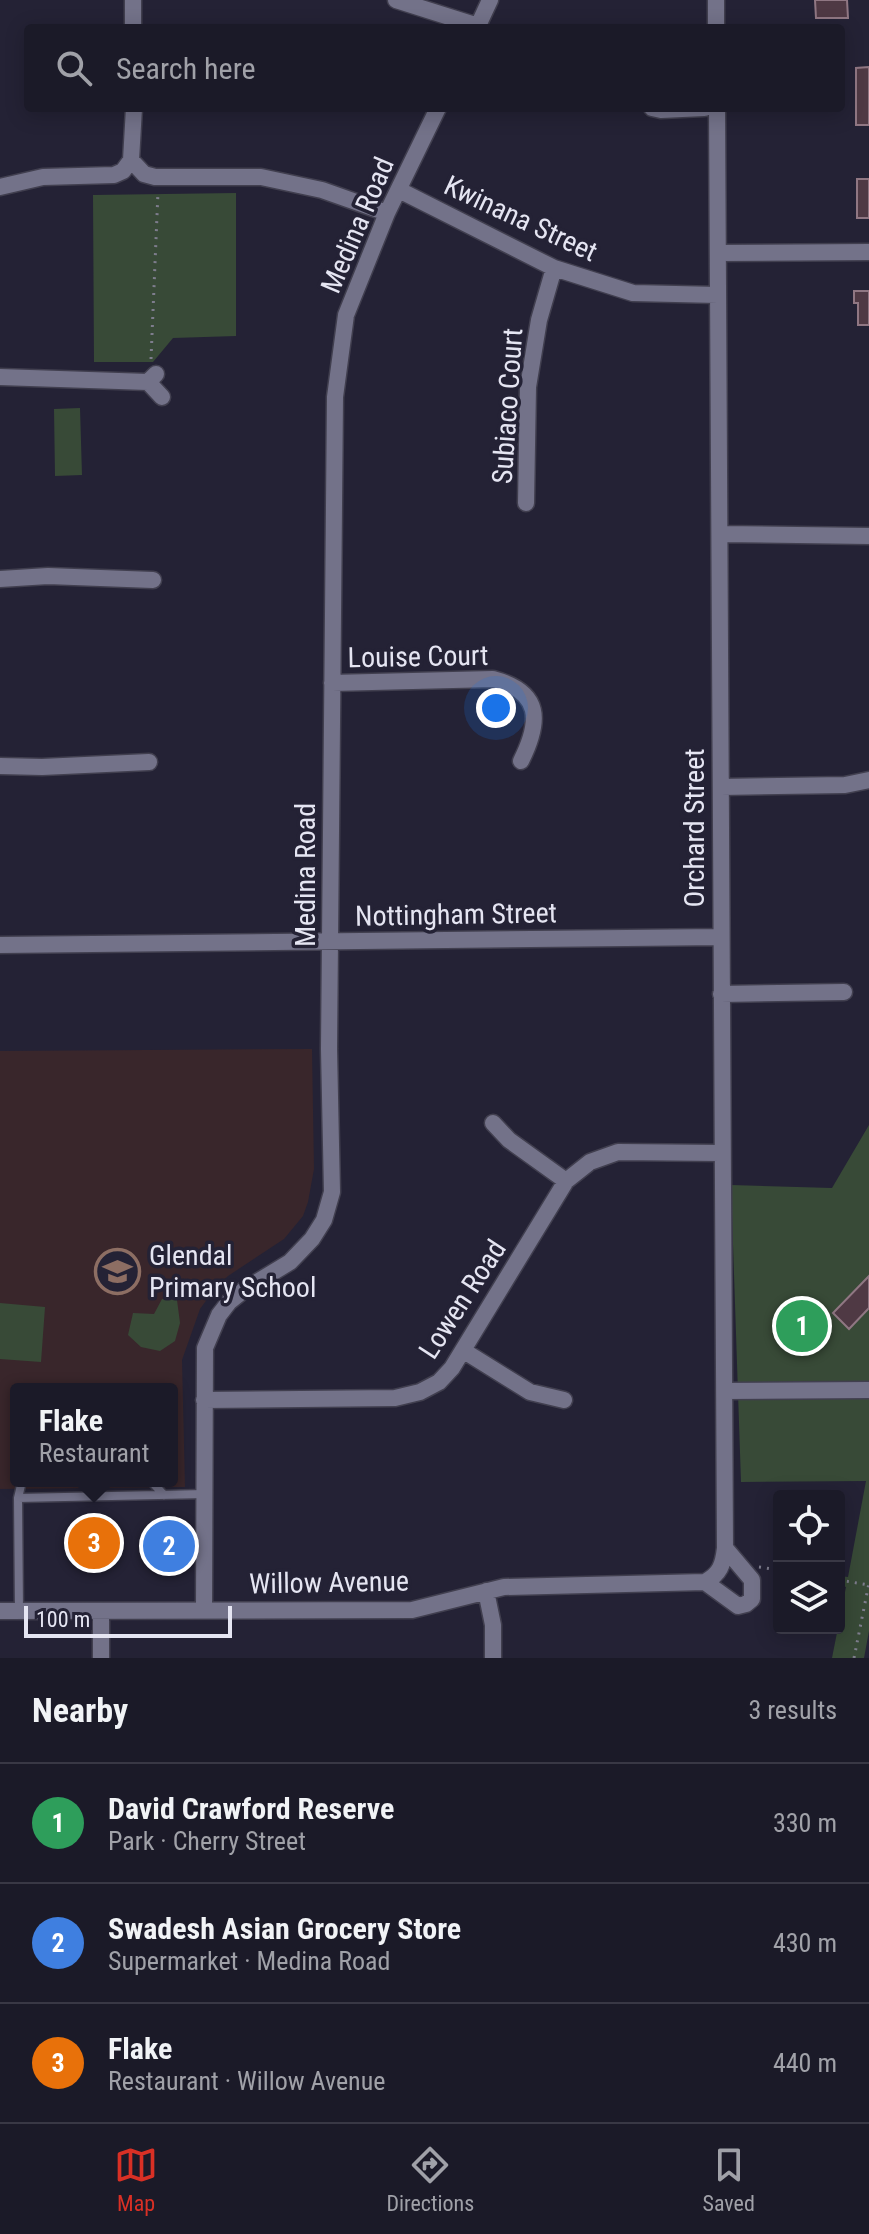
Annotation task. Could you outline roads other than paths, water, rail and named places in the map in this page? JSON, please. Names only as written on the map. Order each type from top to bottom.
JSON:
[{"type":"street","points":[[133,0],[133,24]]},
{"type":"street","points":[[396,0],[468,24]]},
{"type":"street","points":[[478,24],[490,0]]},
{"type":"street","points":[[716,0],[716,24]]},
{"type":"street","points":[[0,187],[43,177],[114,175],[123,171],[131,160],[134,112]]},
{"type":"street","name":"Medina Road","points":[[204,1610],[205,1348],[219,1315],[244,1290],[290,1262],[312,1239],[324,1220],[332,1192],[329,1049],[335,397],[346,315],[387,213],[436,112]]},
{"type":"street","name":"Orchard Street","points":[[705,1582],[716,1576],[723,1565],[725,1548],[717,112]]},
{"type":"street","points":[[131,160],[144,174],[155,177],[261,177],[322,190],[387,213]]},
{"type":"street","name":"Kwinana Street","points":[[399,190],[554,268],[633,293],[718,295]]},
{"type":"street","points":[[718,253],[869,252]]},
{"type":"street","name":"Subiaco Court","points":[[526,503],[528,387],[539,320],[554,268]]},
{"type":"street","points":[[0,377],[152,378],[162,397]]},
{"type":"street","points":[[720,534],[869,536]]},
{"type":"street","points":[[0,579],[48,576],[157,578]]},
{"type":"street","name":"Louise Court","points":[[332,683],[493,679],[510,683],[532,703],[535,721],[532,738],[521,761]]},
{"type":"street","points":[[0,766],[154,763]]},
{"type":"street","points":[[721,787],[845,785],[869,780]]},
{"type":"street","name":"Nottingham Street","points":[[0,945],[720,937]]},
{"type":"street","points":[[721,994],[844,992]]},
{"type":"street","points":[[493,1123],[509,1140],[566,1181]]},
{"type":"street","name":"Lowen Road","points":[[204,1400],[395,1398],[420,1392],[439,1382],[464,1351],[566,1181],[590,1162],[618,1152],[721,1153]]},
{"type":"street","points":[[464,1351],[530,1392],[564,1400]]},
{"type":"street","points":[[725,1391],[869,1390]]},
{"type":"street","points":[[705,1582],[738,1606],[752,1599],[752,1580],[725,1548]]},
{"type":"street","name":"Willow Avenue","points":[[0,1611],[412,1610],[504,1587],[705,1582]]},
{"type":"street","points":[[486,1591],[493,1625],[493,1658]]},
{"type":"street","points":[[101,1611],[101,1658]]},
{"type":"lane","points":[[19,1611],[18,1498],[21,1487]]},
{"type":"lane","points":[[157,1487],[164,1495]]},
{"type":"lane","points":[[18,1498],[205,1494]]},
{"type":"place","name":"Glendal Primary School","points":[[118,1271]]},
{"type":"place","name":"David Crawford Reserve","points":[[802,1326]]},
{"type":"place","name":"Flake","points":[[94,1543]]},
{"type":"place","name":"Swadesh Asian Grocery Store","points":[[169,1546]]}]
